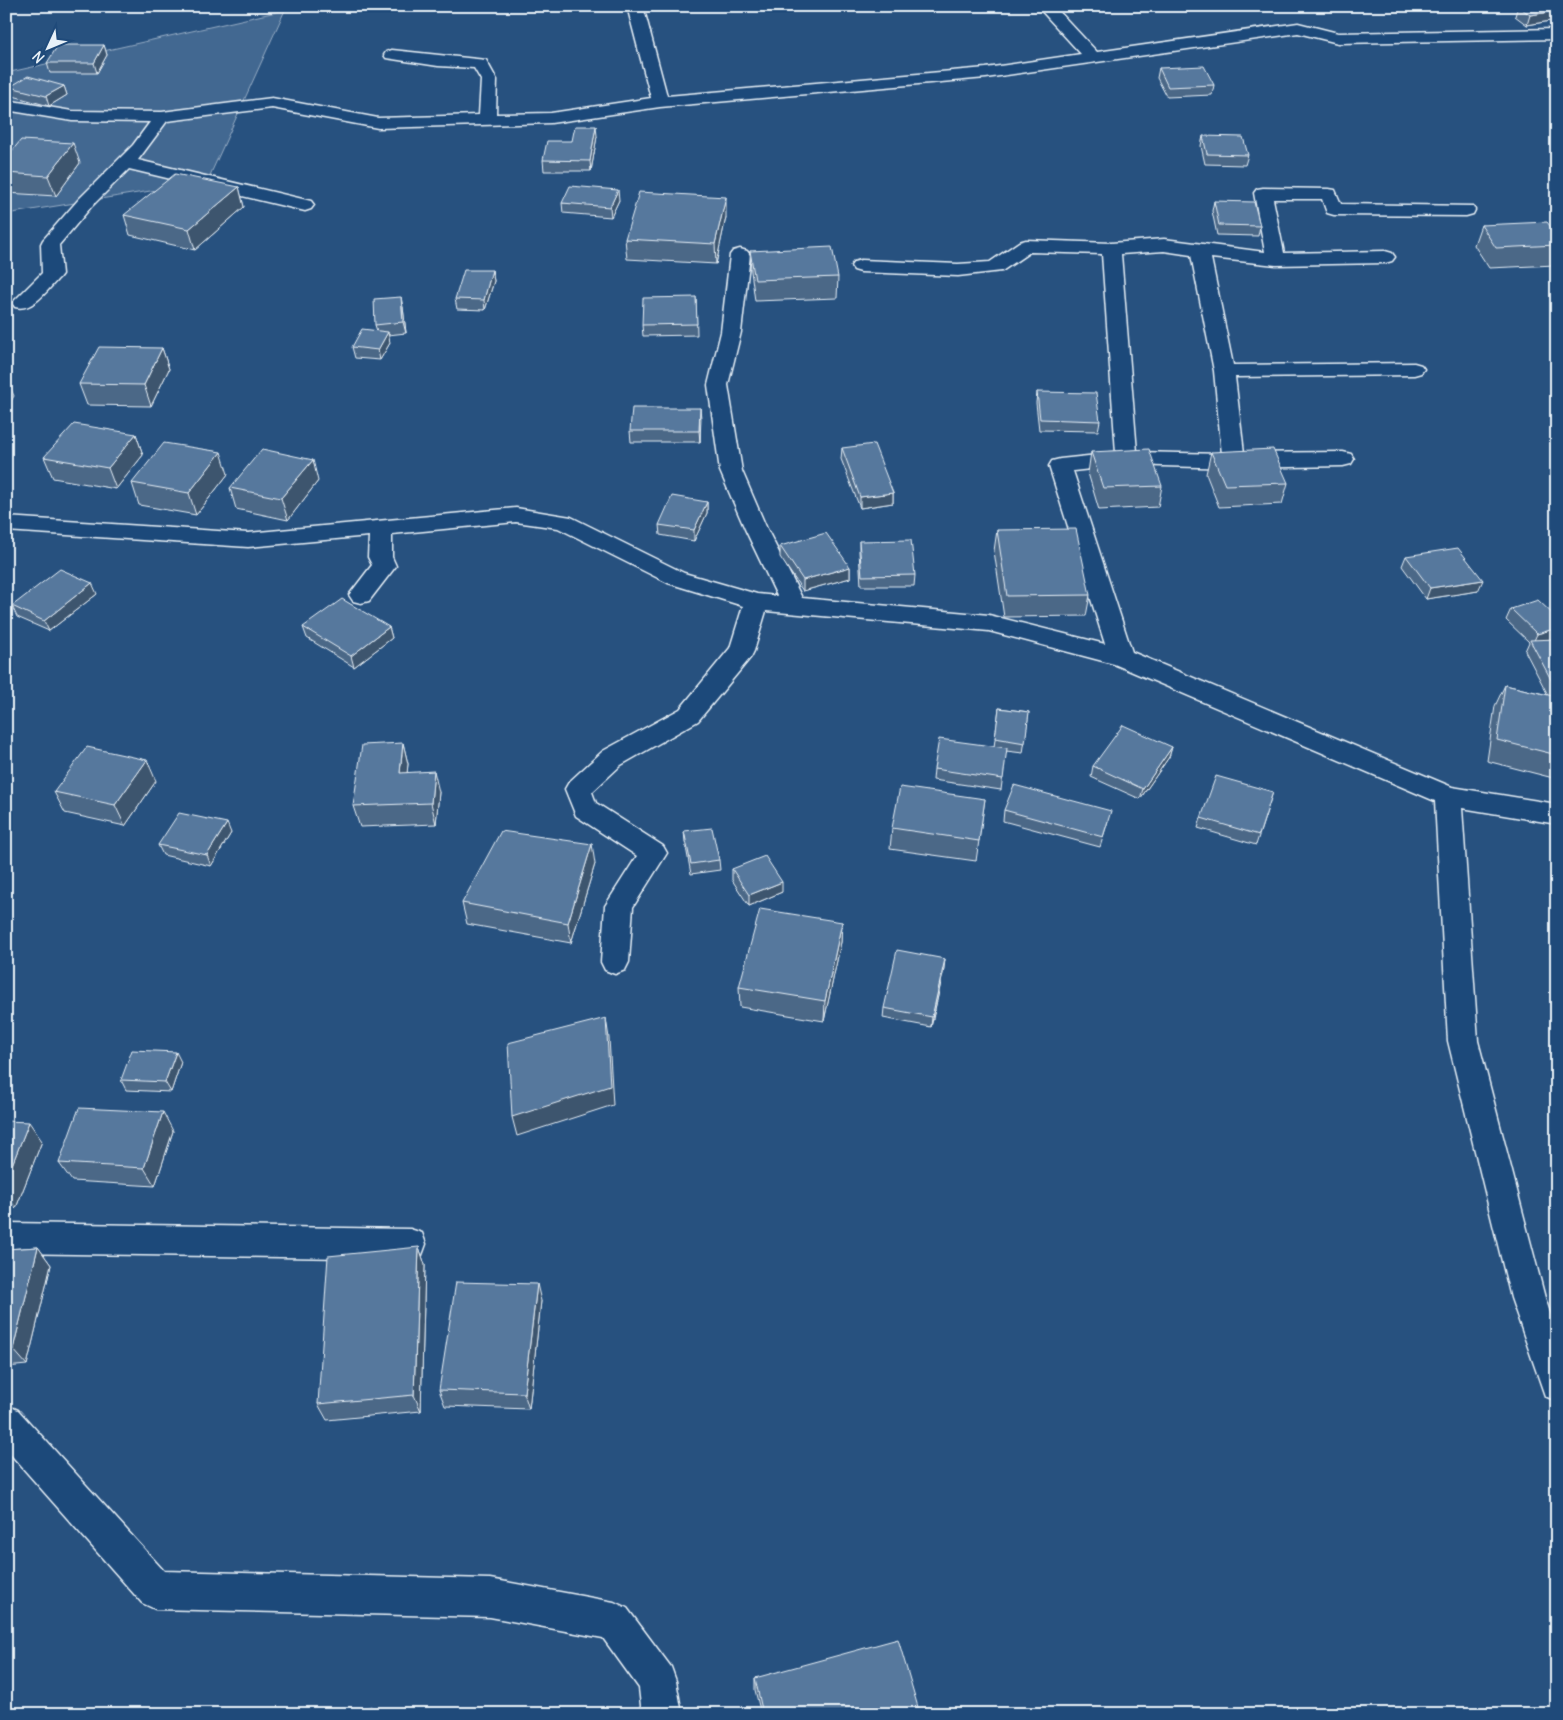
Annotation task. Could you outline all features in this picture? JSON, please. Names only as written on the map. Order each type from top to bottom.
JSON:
[{"type":"street","points":[[635,6],[660,102]]},
{"type":"street","points":[[1045,6],[1092,56]]},
{"type":"street","points":[[6,105],[72,116],[162,117],[272,103],[378,123],[551,118],[660,102],[986,73],[1092,56],[1298,28],[1338,38],[1557,34]]},
{"type":"street","points":[[392,54],[438,61],[480,63],[489,80],[486,120]]},
{"type":"street","points":[[22,303],[52,274],[50,244],[85,203],[139,149],[162,117]]},
{"type":"street","points":[[126,163],[305,205]]},
{"type":"street","points":[[1276,259],[1263,193],[1329,194],[1334,209],[1466,210]]},
{"type":"street","points":[[861,266],[958,270],[995,266],[1026,246],[1111,249],[1164,245],[1276,259],[1385,257]]},
{"type":"street","points":[[1111,249],[1127,458]]},
{"type":"street","points":[[1200,251],[1224,371],[1234,460]]},
{"type":"street","points":[[740,255],[732,332],[718,385],[731,471],[756,529],[794,605]]},
{"type":"street","points":[[1224,371],[1414,369]]},
{"type":"street","points":[[1121,657],[1060,466],[1127,458],[1234,460],[1343,459]]},
{"type":"street","points":[[6,524],[248,540],[516,516],[563,522],[676,578],[756,602],[989,624],[1121,657],[1448,796],[1557,814]]},
{"type":"street","points":[[361,595],[384,566],[380,557],[381,528]]},
{"type":"street","points":[[615,962],[619,906],[653,853],[586,809],[578,789],[612,758],[689,715],[742,651],[756,602]]},
{"type":"street","points":[[1448,796],[1463,1040],[1528,1298],[1557,1384]]},
{"type":"street","points":[[6,1238],[410,1244]]},
{"type":"street","points":[[6,1422],[155,1590],[490,1598],[614,1621],[657,1681],[662,1714]]},
{"type":"shaded area","points":[[285,10],[207,182],[6,214],[6,73]]},
{"type":"building","points":[[1518,6],[1553,6],[1557,11],[1530,15]]},
{"type":"building","points":[[58,45],[104,45],[94,63],[47,63]]},
{"type":"building","points":[[1204,66],[1214,85],[1168,87],[1159,68]]},
{"type":"building","points":[[28,76],[64,86],[46,96],[10,87]]},
{"type":"building","points":[[575,126],[596,126],[590,161],[543,160],[547,141],[572,141]]},
{"type":"building","points":[[1203,136],[1243,137],[1248,155],[1207,154]]},
{"type":"building","points":[[21,140],[73,143],[48,176],[6,173],[6,158]]},
{"type":"building","points":[[175,174],[239,187],[189,229],[124,215]]},
{"type":"building","points":[[570,186],[618,190],[610,207],[562,203]]},
{"type":"building","points":[[639,192],[726,197],[715,244],[625,239]]},
{"type":"building","points":[[1214,201],[1254,202],[1260,226],[1219,225]]},
{"type":"building","points":[[1547,222],[1557,235],[1557,245],[1496,248],[1481,225]]},
{"type":"building","points":[[832,247],[838,277],[755,280],[750,251]]},
{"type":"building","points":[[464,270],[492,270],[484,300],[455,299]]},
{"type":"building","points":[[401,297],[403,322],[375,325],[374,299]]},
{"type":"building","points":[[696,297],[697,324],[642,325],[643,298]]},
{"type":"building","points":[[362,329],[388,332],[378,350],[352,347]]},
{"type":"building","points":[[99,347],[162,348],[144,385],[79,384]]},
{"type":"building","points":[[1037,392],[1096,393],[1100,421],[1040,419]]},
{"type":"building","points":[[632,408],[700,408],[699,431],[630,431]]},
{"type":"building","points":[[74,424],[136,434],[108,468],[44,457]]},
{"type":"building","points":[[164,443],[221,452],[189,493],[132,483]]},
{"type":"building","points":[[874,444],[893,493],[860,497],[842,448]]},
{"type":"building","points":[[262,449],[313,460],[281,498],[230,488]]},
{"type":"building","points":[[1149,449],[1162,486],[1103,488],[1091,452]]},
{"type":"building","points":[[1273,449],[1288,483],[1225,485],[1211,452]]},
{"type":"building","points":[[672,496],[707,502],[694,530],[659,525]]},
{"type":"building","points":[[1076,529],[1090,595],[1007,596],[997,530]]},
{"type":"building","points":[[826,533],[850,567],[803,580],[780,546]]},
{"type":"building","points":[[911,540],[915,575],[862,576],[859,541]]},
{"type":"building","points":[[1458,548],[1483,580],[1430,588],[1406,556]]},
{"type":"building","points":[[60,569],[92,583],[44,621],[12,606]]},
{"type":"building","points":[[342,599],[389,627],[351,656],[303,627]]},
{"type":"building","points":[[1538,600],[1557,618],[1557,628],[1537,634],[1511,609]]},
{"type":"building","points":[[1557,639],[1557,687],[1555,687],[1530,640]]},
{"type":"building","points":[[1505,685],[1557,697],[1557,755],[1497,740]]},
{"type":"building","points":[[999,708],[1029,712],[1025,743],[995,738]]},
{"type":"building","points":[[1123,725],[1172,747],[1143,789],[1093,766]]},
{"type":"building","points":[[939,739],[1007,748],[1003,779],[934,769]]},
{"type":"building","points":[[403,743],[400,773],[434,771],[431,803],[353,806],[362,745]]},
{"type":"building","points":[[87,747],[147,760],[115,805],[54,792]]},
{"type":"building","points":[[1216,776],[1273,792],[1259,835],[1201,818]]},
{"type":"building","points":[[1014,785],[1111,811],[1103,837],[1004,810]]},
{"type":"building","points":[[900,787],[985,799],[979,841],[892,828]]},
{"type":"building","points":[[179,813],[227,823],[207,855],[158,845]]},
{"type":"building","points":[[712,828],[719,860],[691,864],[684,831]]},
{"type":"building","points":[[501,831],[592,844],[568,923],[462,903]]},
{"type":"building","points":[[765,856],[782,882],[749,895],[732,869]]},
{"type":"building","points":[[760,909],[842,922],[825,1001],[739,987]]},
{"type":"building","points":[[897,950],[945,959],[932,1017],[884,1008]]},
{"type":"building","points":[[606,1018],[610,1086],[512,1117],[508,1043]]},
{"type":"building","points":[[132,1050],[176,1052],[165,1082],[121,1080]]},
{"type":"building","points":[[79,1108],[163,1112],[144,1168],[59,1163]]},
{"type":"building","points":[[6,1121],[29,1122],[6,1180]]},
{"type":"building","points":[[38,1247],[13,1349],[6,1349],[6,1249]]},
{"type":"building","points":[[419,1247],[414,1395],[318,1404],[328,1256]]},
{"type":"building","points":[[456,1282],[537,1284],[524,1393],[439,1390]]},
{"type":"building","points":[[898,1639],[920,1714],[763,1714],[755,1678]]},
{"type":"building","points":[[371,1706],[372,1714],[348,1714]]}]
